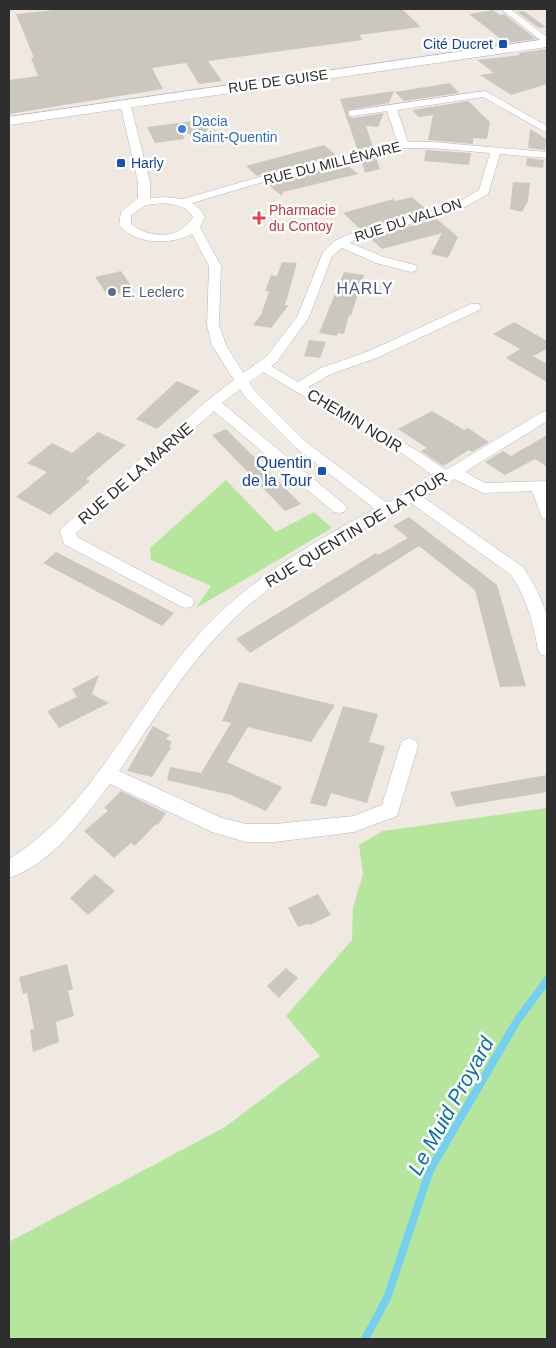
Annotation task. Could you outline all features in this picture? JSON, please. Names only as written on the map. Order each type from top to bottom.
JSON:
[{"type":"main road","name":"RUE DE GUISE","points":[[9,121],[547,42]]},
{"type":"street","points":[[505,9],[547,42]]},
{"type":"street","points":[[353,113],[485,94],[547,130]]},
{"type":"street","points":[[125,103],[144,182],[144,199],[130,210],[124,219],[129,230],[145,236],[172,237],[188,241],[209,253]]},
{"type":"street","points":[[391,108],[404,145]]},
{"type":"street","name":"RUE DU MILLÉNAIRE","points":[[136,206],[164,200],[183,202],[208,197],[260,180],[404,145],[432,144],[547,155]]},
{"type":"street","name":"RUE DU VALLON","points":[[242,382],[263,367],[281,349],[303,317],[327,255],[340,243],[354,236],[454,208],[484,192],[496,150]]},
{"type":"street","points":[[144,182],[150,190],[164,200]]},
{"type":"street","points":[[172,237],[194,227],[198,222],[198,214],[208,197]]},
{"type":"street","points":[[183,202],[198,214]]},
{"type":"street","points":[[194,227],[215,266],[213,325],[219,345],[250,394],[301,445],[386,509]]},
{"type":"street","points":[[340,243],[380,260],[411,268]]},
{"type":"street","points":[[299,387],[326,371],[400,343],[475,307]]},
{"type":"street","name":"CHEMIN NOIR","points":[[263,367],[448,474],[483,488],[543,486]]},
{"type":"street","name":"RUE DE LA MARNE","points":[[186,602],[70,540],[68,532],[213,403],[242,382]]},
{"type":"street","points":[[213,403],[339,508]]},
{"type":"street","name":"RUE QUENTIN DE LA TOUR","points":[[9,869],[44,846],[108,774],[176,672],[216,625],[262,585],[302,558],[412,496],[547,415]]},
{"type":"street","points":[[543,486],[547,514]]},
{"type":"street","points":[[412,496],[516,571],[529,587],[544,624],[547,650]]},
{"type":"street","points":[[108,774],[219,826],[246,833],[275,833],[354,824],[390,810],[409,746]]},
{"type":"green space","points":[[226,480],[276,532],[314,512],[332,528],[196,608],[211,586],[151,560],[150,548]]},
{"type":"green space","points":[[547,808],[547,1339],[9,1339],[9,1242],[225,1127],[320,1056],[286,1016],[352,940],[353,908],[363,874],[359,845],[383,831]]},
{"type":"building","points":[[63,9],[402,9],[421,27],[359,35],[363,40],[208,61],[222,81],[199,84],[186,63],[152,68],[163,89],[9,114],[9,80],[38,76],[31,58],[34,58],[16,14]]},
{"type":"building","points":[[493,10],[500,15],[504,14],[536,39],[506,43],[469,14]]},
{"type":"building","points":[[524,11],[546,27],[539,28],[517,12]]},
{"type":"building","points":[[547,49],[547,84],[511,95],[480,75],[494,73],[477,60],[520,55],[518,53]]},
{"type":"building","points":[[450,83],[459,93],[404,101],[395,92]]},
{"type":"building","points":[[394,91],[389,103],[348,110],[348,116],[353,118],[384,113],[378,127],[366,126],[373,147],[358,151],[340,99]]},
{"type":"building","points":[[468,101],[490,122],[487,139],[473,138],[473,144],[428,140],[433,115],[419,117],[412,110]]},
{"type":"building","points":[[208,119],[217,134],[193,138],[181,126],[184,139],[155,143],[147,127]]},
{"type":"building","points":[[530,129],[546,139],[545,150],[528,148]]},
{"type":"building","points":[[324,145],[337,156],[257,176],[246,166]]},
{"type":"building","points":[[426,150],[471,153],[469,165],[424,161]]},
{"type":"building","points":[[376,157],[380,169],[365,173],[361,160]]},
{"type":"building","points":[[527,158],[544,160],[543,168],[526,166]]},
{"type":"building","points":[[346,164],[358,174],[283,192],[282,196],[266,183]]},
{"type":"building","points":[[513,182],[530,183],[528,201],[522,212],[510,209]]},
{"type":"building","points":[[412,197],[428,211],[360,229],[343,213],[393,199],[396,201]]},
{"type":"building","points":[[437,219],[458,237],[448,258],[431,254],[442,233],[382,249],[369,237]]},
{"type":"building","points":[[282,262],[297,263],[285,305],[289,305],[271,328],[253,325],[261,315],[269,291],[265,291],[271,275],[277,276]]},
{"type":"building","points":[[121,271],[134,290],[108,296],[95,277]]},
{"type":"building","points":[[344,272],[364,275],[344,334],[338,333],[337,336],[319,333]]},
{"type":"building","points":[[514,322],[547,341],[547,349],[533,356],[493,334]]},
{"type":"building","points":[[309,340],[326,342],[320,358],[304,356]]},
{"type":"building","points":[[520,349],[547,364],[547,382],[506,358]]},
{"type":"building","points":[[177,381],[200,391],[157,429],[136,419]]},
{"type":"building","points":[[432,411],[464,430],[468,428],[489,442],[472,452],[469,450],[443,466],[421,451],[427,448],[398,429]]},
{"type":"building","points":[[226,429],[301,504],[285,511],[212,435]]},
{"type":"building","points":[[98,432],[126,445],[86,479],[90,481],[50,515],[16,497],[47,472],[27,463],[52,443],[72,453]]},
{"type":"building","points":[[547,435],[547,467],[535,459],[505,475],[485,462],[503,451],[511,456]]},
{"type":"building","points":[[409,517],[497,585],[526,686],[500,687],[475,590],[419,546],[250,653],[236,639],[376,553],[378,555],[408,538],[393,526]]},
{"type":"building","points":[[56,552],[174,613],[162,626],[43,563]]},
{"type":"building","points":[[99,675],[92,694],[109,703],[59,728],[47,711],[77,697],[72,689]]},
{"type":"building","points":[[239,682],[335,705],[311,742],[248,727],[227,762],[282,787],[266,811],[231,795],[167,780],[170,767],[201,773],[231,723],[222,721]]},
{"type":"building","points":[[343,706],[378,714],[369,742],[385,746],[367,803],[331,793],[326,807],[310,803]]},
{"type":"building","points":[[153,726],[170,735],[166,739],[172,742],[169,747],[171,748],[152,777],[127,771]]},
{"type":"building","points":[[547,775],[547,792],[456,807],[450,792]]},
{"type":"building","points":[[121,791],[166,813],[158,825],[156,824],[135,846],[131,843],[114,858],[84,831],[108,811],[104,808]]},
{"type":"building","points":[[95,874],[115,891],[88,915],[70,898]]},
{"type":"building","points":[[318,894],[331,915],[310,925],[298,927],[288,908]]},
{"type":"building","points":[[67,964],[73,989],[68,991],[74,1016],[56,1022],[59,1042],[33,1052],[30,1030],[34,1029],[27,993],[23,994],[19,977]]},
{"type":"building","points":[[286,968],[298,978],[279,998],[267,986]]},
{"type":"waterway","name":"Le Muid Proyard","points":[[365,1339],[387,1298],[430,1170],[517,1021],[547,980]]},
{"type":"place","name":"Cité Ducret","points":[[503,44]]},
{"type":"place","name":"Dacia Saint-Quentin","points":[[182,129]]},
{"type":"place","name":"Harly","points":[[121,163]]},
{"type":"place","name":"Pharmacie du Contoy","points":[[259,218]]},
{"type":"place","name":"E. Leclerc","points":[[112,292]]},
{"type":"place","name":"Quentin de la Tour","points":[[322,471]]},
{"type":"district","name":"HARLY","points":[[365,288]]}]
